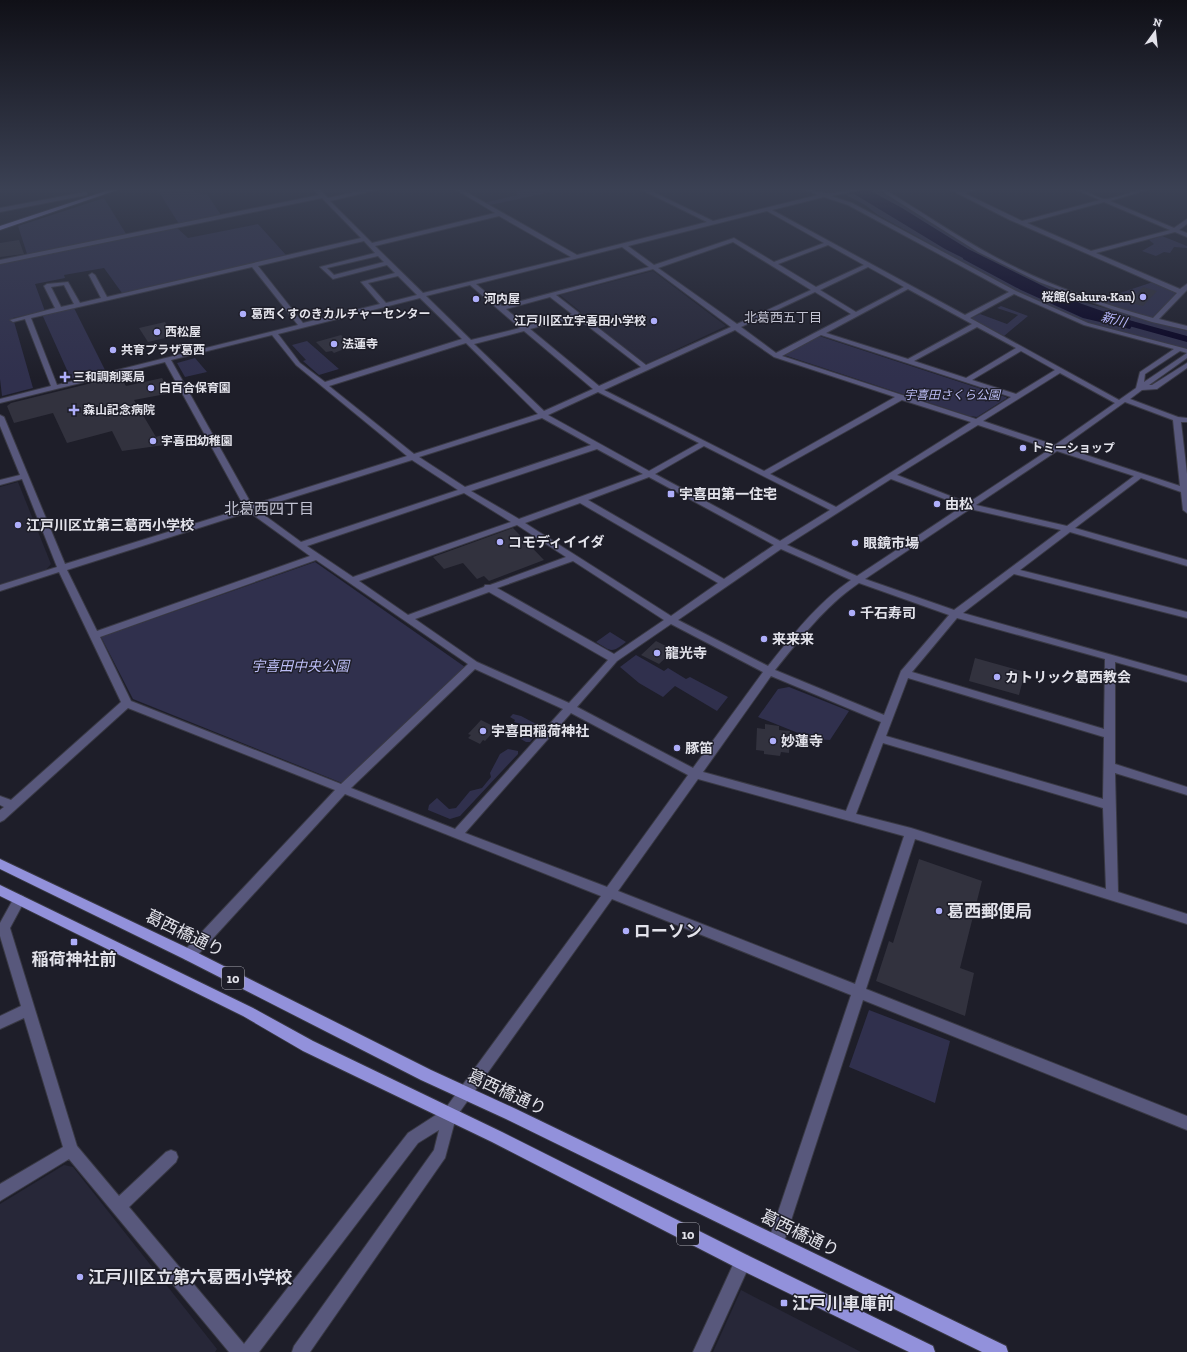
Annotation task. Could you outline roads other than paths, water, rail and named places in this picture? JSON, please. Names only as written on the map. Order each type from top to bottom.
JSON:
[{"type":"main road","name":"葛西橋通り","points":[[0,864],[189,955],[426,1075],[776,1242],[1000,1352]]},
{"type":"main road","name":"10","points":[[0,890],[248,1012],[308,1046],[497,1136],[743,1262],[926,1352]]},
{"type":"street","points":[[0,262],[50,252]]},
{"type":"street","points":[[13,320],[309,252]]},
{"type":"street","points":[[567,252],[576,257]]},
{"type":"street","points":[[0,401],[595,252]]},
{"type":"street","points":[[633,252],[776,356],[1186,491]]},
{"type":"street","points":[[501,308],[654,267],[698,252]]},
{"type":"street","points":[[754,252],[855,314]]},
{"type":"street","points":[[774,264],[805,252]]},
{"type":"street","points":[[845,252],[1060,370],[1123,401],[1177,419],[1187,420]]},
{"type":"street","points":[[940,252],[1014,292],[1086,324],[1187,351]]},
{"type":"street","points":[[984,252],[995,259],[1093,302],[1154,321],[1187,328]]},
{"type":"street","points":[[1090,253],[1181,292]]},
{"type":"street","points":[[389,264],[333,277],[323,267],[380,254],[543,415],[597,446],[780,545],[858,580],[955,614],[1187,679]]},
{"type":"street","points":[[254,265],[302,326]]},
{"type":"street","points":[[0,588],[543,415],[868,265]]},
{"type":"street","points":[[383,303],[364,282],[400,274]]},
{"type":"street","points":[[92,275],[105,299]]},
{"type":"street","points":[[59,310],[47,286],[66,283],[78,305]]},
{"type":"street","points":[[471,283],[599,390],[836,510]]},
{"type":"street","points":[[776,356],[908,286]]},
{"type":"street","points":[[1154,321],[1187,286]]},
{"type":"street","points":[[965,318],[1014,292]]},
{"type":"street","points":[[552,295],[646,368]]},
{"type":"street","points":[[324,384],[468,341],[576,315]]},
{"type":"street","points":[[27,317],[54,388]]},
{"type":"street","points":[[908,362],[977,324]]},
{"type":"street","points":[[274,333],[298,364],[413,457],[464,490],[518,522],[671,620],[769,671],[886,720]]},
{"type":"street","points":[[820,333],[1017,397]]},
{"type":"street","points":[[966,381],[1021,348]]},
{"type":"street","points":[[1140,388],[1142,373],[1179,349]]},
{"type":"street","points":[[249,1352],[413,1138],[450,1114],[769,671],[808,623],[840,592],[1056,448],[1184,357]]},
{"type":"street","points":[[167,360],[249,508],[317,558],[474,664],[570,708],[695,774],[850,815],[1112,894],[1187,919]]},
{"type":"street","points":[[1140,388],[1154,387],[1187,365]]},
{"type":"street","points":[[457,834],[614,659],[780,545],[1060,370]]},
{"type":"street","points":[[764,474],[901,397]]},
{"type":"street","points":[[0,417],[62,568],[127,703],[858,991],[1187,1123]]},
{"type":"street","points":[[1177,419],[1184,461],[1187,510]]},
{"type":"street","points":[[352,581],[581,500],[649,474],[705,443]]},
{"type":"street","points":[[300,545],[597,446]]},
{"type":"street","points":[[0,484],[24,476]]},
{"type":"street","points":[[890,476],[969,506],[1068,530],[1187,563]]},
{"type":"street","points":[[850,815],[905,673],[955,614],[1138,476]]},
{"type":"street","points":[[581,500],[724,583]]},
{"type":"street","points":[[95,635],[317,558]]},
{"type":"street","points":[[408,618],[572,558]]},
{"type":"street","points":[[1014,571],[1187,615]]},
{"type":"street","points":[[488,588],[614,659]]},
{"type":"street","points":[[1110,657],[1110,805],[1112,894]]},
{"type":"street","points":[[189,955],[343,789],[474,664]]},
{"type":"street","points":[[905,673],[1110,735]]},
{"type":"street","points":[[0,817],[127,703]]},
{"type":"street","points":[[880,738],[1110,805]]},
{"type":"street","points":[[1110,767],[1187,791]]},
{"type":"street","points":[[0,800],[12,806]]},
{"type":"street","points":[[776,1242],[911,833]]},
{"type":"street","points":[[19,900],[4,928],[27,1010],[71,1150],[240,1352]]},
{"type":"street","points":[[0,1023],[27,1010]]},
{"type":"street","points":[[300,1352],[440,1153],[450,1114]]},
{"type":"street","points":[[0,1193],[71,1150]]},
{"type":"street","points":[[119,1206],[171,1157]]},
{"type":"street","points":[[701,1352],[743,1262]]},
{"type":"water","points":[[951,252],[974,252],[1082,304],[1134,322],[1130,329],[1083,318],[1021,290]]},
{"type":"waterway","name":"新川","points":[[1114,319],[1187,339]]},
{"type":"place","name":"桜館(Sakura-Kan)","points":[[1143,297]]},
{"type":"place","name":"河内屋","points":[[476,299]]},
{"type":"place","name":"葛西くすのきカルチャーセンター","points":[[243,314]]},
{"type":"place","name":"江戸川区立宇喜田小学校","points":[[654,321]]},
{"type":"place","name":"西松屋","points":[[157,332]]},
{"type":"place","name":"法蓮寺","points":[[334,344]]},
{"type":"place","name":"共育プラザ葛西","points":[[113,350]]},
{"type":"place","name":"三和調剤薬局","points":[[65,377]]},
{"type":"place","name":"白百合保育園","points":[[151,388]]},
{"type":"place","name":"森山記念病院","points":[[74,410]]},
{"type":"place","name":"宇喜田幼稚園","points":[[153,441]]},
{"type":"place","name":"トミーショップ","points":[[1023,448]]},
{"type":"place","name":"宇喜田第一住宅","points":[[671,494]]},
{"type":"place","name":"由松","points":[[937,504]]},
{"type":"place","name":"江戸川区立第三葛西小学校","points":[[18,525]]},
{"type":"place","name":"コモディイイダ","points":[[500,542]]},
{"type":"place","name":"眼鏡市場","points":[[855,543]]},
{"type":"place","name":"千石寿司","points":[[852,613]]},
{"type":"place","name":"来来来","points":[[764,639]]},
{"type":"place","name":"龍光寺","points":[[657,653]]},
{"type":"place","name":"カトリック葛西教会","points":[[997,677]]},
{"type":"place","name":"宇喜田稲荷神社","points":[[483,731]]},
{"type":"place","name":"妙蓮寺","points":[[773,741]]},
{"type":"place","name":"豚笛","points":[[677,748]]},
{"type":"place","name":"葛西郵便局","points":[[939,911]]},
{"type":"place","name":"ローソン","points":[[626,931]]},
{"type":"place","name":"稲荷神社前","points":[[74,942]]},
{"type":"place","name":"江戸川区立第六葛西小学校","points":[[80,1277]]},
{"type":"place","name":"江戸川車庫前","points":[[784,1303]]},
{"type":"district","name":"北葛西五丁目","points":[[783,317]]},
{"type":"district","name":"北葛西四丁目","points":[[269,509]]},
{"type":"park label","name":"宇喜田さくら公園","points":[[952,395]]},
{"type":"park label","name":"宇喜田中央公園","points":[[300,666]]}]
